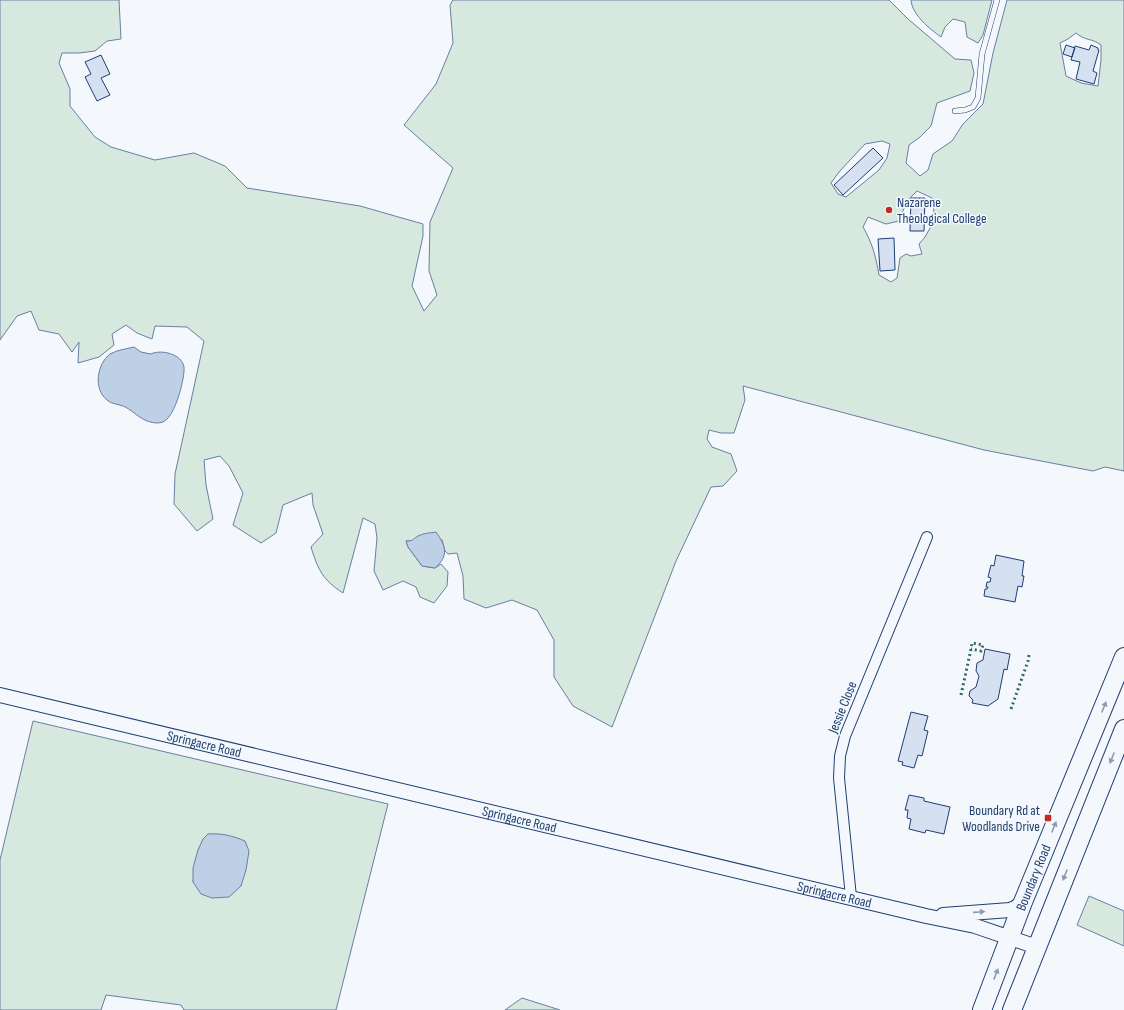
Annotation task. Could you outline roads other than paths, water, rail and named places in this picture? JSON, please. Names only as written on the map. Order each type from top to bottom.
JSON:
[{"type":"highway","name":"Boundary Road","points":[[982,1010],[1023,902],[1124,657]]},
{"type":"highway","name":"Boundary Road","points":[[1012,1010],[1124,729]]},
{"type":"street","name":"Jessie Close","points":[[851,897],[839,778],[840,756],[845,736],[926,537]]},
{"type":"street","name":"Springacre Road","points":[[0,695],[926,916],[975,926],[1037,947]]},
{"type":"street","points":[[926,916],[1010,910],[1023,902]]},
{"type":"lane","points":[[955,111],[973,107],[978,98],[982,54],[997,0]]},
{"type":"water","points":[[134,347],[141,352],[151,354],[165,352],[175,356],[184,367],[183,379],[174,409],[167,419],[160,423],[144,420],[125,407],[109,402],[100,390],[98,377],[102,364],[106,358],[110,354]]},
{"type":"water","points":[[436,532],[444,546],[444,555],[435,568],[422,566],[408,547],[406,541],[422,534]]},
{"type":"water","points":[[208,834],[227,835],[245,841],[249,851],[246,870],[241,886],[229,897],[212,898],[201,894],[193,882],[193,868],[198,850],[203,839]]},
{"type":"place","name":"Nazarene Theological College","points":[[889,210]]},
{"type":"place","name":"Boundary Rd at Woodlands Drive","points":[[1048,818]]}]
